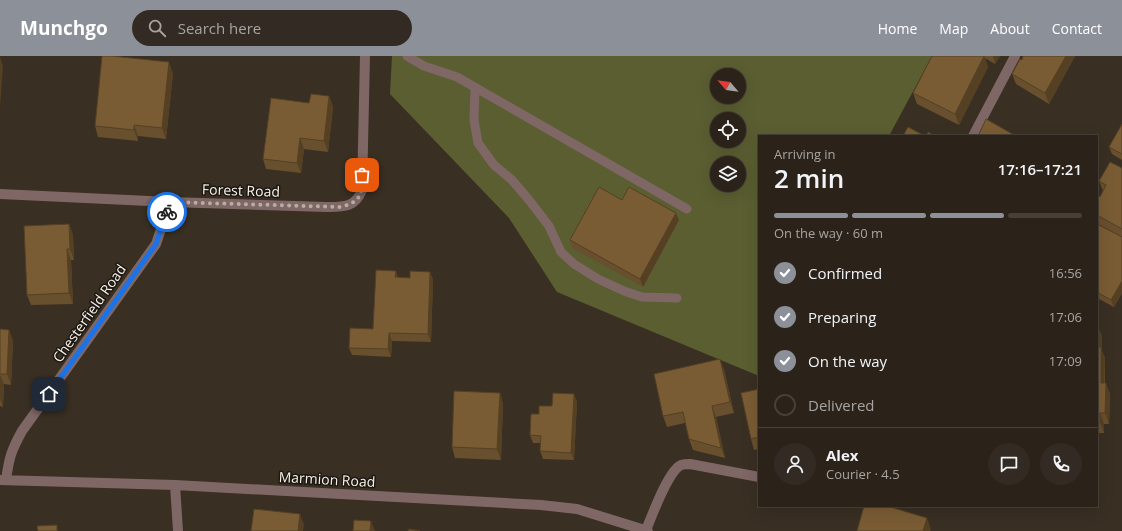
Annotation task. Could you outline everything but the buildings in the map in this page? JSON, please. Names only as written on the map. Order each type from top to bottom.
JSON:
[{"type":"street","name":"Forest Road","points":[[0,194],[170,202],[340,207],[351,204],[358,199],[362,190],[365,56]]},
{"type":"street","points":[[974,135],[1015,56]]},
{"type":"street","name":"Chesterfield Road","points":[[3,480],[12,450],[22,431],[156,244],[170,202]]},
{"type":"street","points":[[647,531],[663,491],[673,474],[682,464],[690,464],[758,477]]},
{"type":"street","name":"Marmion Road","points":[[3,480],[175,485],[560,507],[577,509],[647,531]]},
{"type":"street","points":[[175,485],[178,531]]},
{"type":"lane","points":[[407,56],[424,66],[457,77],[687,209]]},
{"type":"lane","points":[[475,88],[474,120],[478,143],[494,165],[512,180],[549,226],[561,252],[574,264],[598,279],[624,291],[642,297],[677,298]]},
{"type":"green space","points":[[392,56],[932,56],[890,135],[758,135],[758,376],[557,292],[509,218],[390,94]]},
{"type":"way so far","points":[[167,212],[170,202],[340,207],[351,204],[358,199],[362,190],[362,175]]},
{"type":"route","points":[[49,394],[156,244],[167,212]]}]
